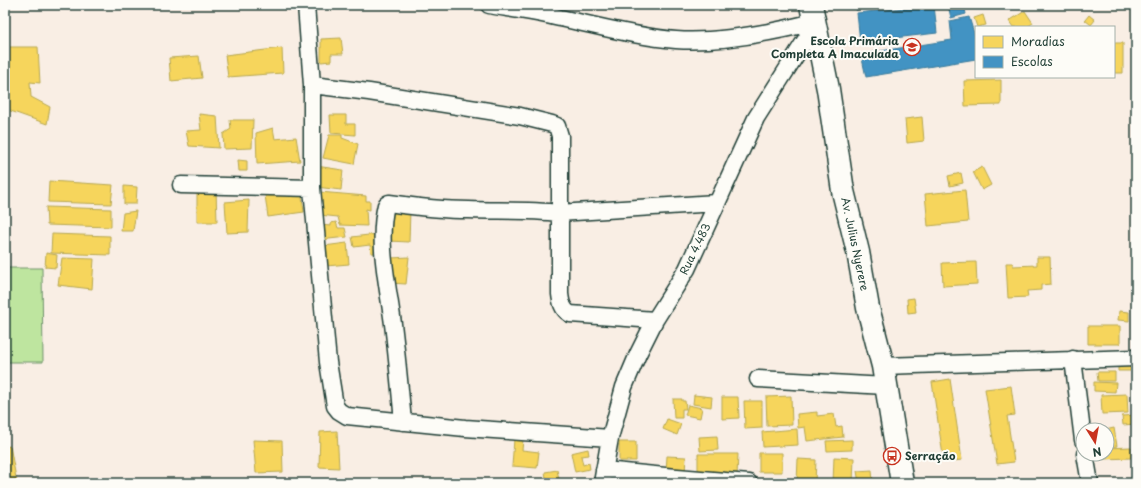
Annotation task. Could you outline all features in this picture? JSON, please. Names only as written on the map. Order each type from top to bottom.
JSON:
[{"type":"main road","name":"Av. Julius Nyerere","points":[[813,17],[828,89],[843,191],[858,252],[868,308],[885,376],[902,483]]},
{"type":"street","points":[[306,5],[312,85],[312,188],[328,362],[333,397],[338,411],[347,416],[403,422],[465,428],[610,438]]},
{"type":"street","points":[[497,6],[628,32],[677,40],[703,40],[792,27],[813,17]]},
{"type":"street","name":"Rua 4.483","points":[[603,476],[610,438],[624,387],[638,354],[655,320],[687,269],[756,118],[813,17]]},
{"type":"street","points":[[312,85],[369,92],[520,116],[557,126],[560,136],[560,294],[561,302],[565,311],[570,314],[578,315],[655,320]]},
{"type":"street","points":[[181,185],[312,188]]},
{"type":"street","points":[[403,422],[383,245],[383,227],[386,205],[389,203],[468,210],[538,211],[559,213],[716,203]]},
{"type":"street","points":[[758,379],[885,376],[1073,360],[1136,358]]},
{"type":"street","points":[[1073,360],[1081,422]]},
{"type":"street","points":[[1086,462],[1090,483]]},
{"type":"street","points":[[603,476],[664,476],[749,483]]},
{"type":"green space","points":[[5,268],[42,268],[43,362],[5,362]]},
{"type":"building: Moradias","points":[[1025,11],[1033,23],[1028,26],[1012,26],[1009,21]]},
{"type":"building: Moradias","points":[[983,15],[986,25],[977,26],[974,18]]},
{"type":"building: Moradias","points":[[1089,15],[1095,20],[1091,25],[1085,20]]},
{"type":"building: Moradias","points":[[341,38],[343,54],[331,54],[331,61],[321,62],[321,39]]},
{"type":"building: Moradias","points":[[1115,43],[1123,43],[1123,73],[1115,73]]},
{"type":"building: Moradias","points":[[5,47],[38,47],[40,83],[30,82],[31,97],[50,107],[47,124],[5,109],[5,101],[8,93]]},
{"type":"building: Moradias","points":[[282,48],[283,73],[228,77],[225,55]]},
{"type":"building: Moradias","points":[[199,56],[202,78],[171,81],[169,58]]},
{"type":"building: Moradias","points":[[1001,80],[1001,105],[965,106],[964,81]]},
{"type":"building: Moradias","points":[[199,114],[217,116],[219,148],[189,146],[186,131],[201,130]]},
{"type":"building: Moradias","points":[[330,115],[346,115],[346,124],[355,124],[355,135],[331,133]]},
{"type":"building: Moradias","points":[[922,117],[924,141],[907,143],[905,119]]},
{"type":"building: Moradias","points":[[230,120],[253,120],[252,148],[224,149],[223,134],[231,129]]},
{"type":"building: Moradias","points":[[273,128],[275,139],[296,137],[300,161],[257,164],[256,133]]},
{"type":"building: Moradias","points":[[329,135],[342,135],[342,138],[358,144],[354,164],[323,158]]},
{"type":"building: Moradias","points":[[238,160],[247,161],[247,171],[239,171]]},
{"type":"building: Moradias","points":[[316,166],[343,170],[341,190],[316,187]]},
{"type":"building: Moradias","points":[[982,167],[991,185],[982,190],[973,172]]},
{"type":"building: Moradias","points":[[961,173],[963,183],[950,186],[948,176]]},
{"type":"building: Moradias","points":[[49,181],[113,185],[111,204],[48,202]]},
{"type":"building: Moradias","points":[[124,186],[137,187],[136,204],[124,204]]},
{"type":"building: Moradias","points":[[216,190],[217,222],[197,222],[197,192]]},
{"type":"building: Moradias","points":[[965,190],[968,222],[928,226],[925,194]]},
{"type":"building: Moradias","points":[[301,191],[304,212],[268,217],[265,195]]},
{"type":"building: Moradias","points":[[319,192],[366,196],[366,201],[370,201],[370,210],[366,209],[367,226],[340,225],[338,217],[319,215]]},
{"type":"building: Moradias","points":[[249,200],[248,232],[227,233],[225,202]]},
{"type":"building: Moradias","points":[[46,207],[111,209],[111,227],[47,225]]},
{"type":"building: Moradias","points":[[389,210],[410,210],[409,242],[388,241]]},
{"type":"building: Moradias","points":[[136,211],[133,231],[121,231],[123,213]]},
{"type":"building: Moradias","points":[[336,222],[338,228],[345,228],[347,237],[320,240],[319,225],[331,226],[331,223]]},
{"type":"building: Moradias","points":[[52,234],[110,236],[110,255],[51,253]]},
{"type":"building: Moradias","points":[[377,234],[378,253],[371,253],[370,245],[354,247],[352,237]]},
{"type":"building: Moradias","points":[[347,243],[349,264],[326,266],[324,246]]},
{"type":"building: Moradias","points":[[46,253],[57,255],[56,268],[45,267]]},
{"type":"building: Moradias","points":[[409,257],[406,284],[389,283],[391,258]]},
{"type":"building: Moradias","points":[[1037,257],[1050,257],[1051,284],[1041,285],[1041,290],[1027,291],[1028,297],[1008,298],[1006,263],[1013,263],[1013,266],[1037,265]]},
{"type":"building: Moradias","points":[[62,258],[94,259],[92,289],[58,285]]},
{"type":"building: Moradias","points":[[976,262],[977,284],[943,286],[942,263]]},
{"type":"building: Moradias","points":[[914,298],[916,312],[908,313],[907,299]]},
{"type":"building: Moradias","points":[[1119,311],[1129,312],[1129,321],[1118,320]]},
{"type":"building: Moradias","points":[[1088,326],[1120,326],[1120,344],[1088,344]]},
{"type":"building: Moradias","points":[[1118,361],[1131,361],[1131,371],[1118,371]]},
{"type":"building: Moradias","points":[[1097,372],[1115,372],[1115,381],[1098,381]]},
{"type":"building: Moradias","points":[[950,379],[962,460],[944,462],[932,382]]},
{"type":"building: Moradias","points":[[1094,382],[1116,383],[1115,392],[1094,391]]},
{"type":"building: Moradias","points":[[1011,386],[1015,415],[1007,416],[1014,462],[997,464],[985,389]]},
{"type":"building: Moradias","points":[[1127,394],[1128,413],[1102,414],[1101,395]]},
{"type":"building: Moradias","points":[[694,395],[712,397],[711,407],[693,404]]},
{"type":"building: Moradias","points":[[791,396],[792,425],[767,426],[766,397]]},
{"type":"building: Moradias","points":[[722,397],[738,397],[739,418],[722,419]]},
{"type":"building: Moradias","points":[[673,399],[682,399],[682,401],[685,401],[686,409],[682,409],[682,418],[674,418]]},
{"type":"building: Moradias","points":[[744,401],[762,401],[762,428],[745,429]]},
{"type":"building: Moradias","points":[[688,405],[702,408],[700,418],[685,415]]},
{"type":"building: Moradias","points":[[817,412],[817,416],[834,414],[836,427],[842,426],[843,437],[807,441],[805,427],[798,428],[797,414]]},
{"type":"building: Moradias","points":[[1136,415],[1136,424],[1123,425],[1122,416]]},
{"type":"building: Moradias","points":[[667,419],[681,424],[677,435],[663,429]]},
{"type":"building: Moradias","points":[[797,429],[798,445],[763,447],[762,432]]},
{"type":"building: Moradias","points":[[337,431],[339,468],[319,467],[320,432]]},
{"type":"building: Moradias","points":[[1115,434],[1117,446],[1115,446]]},
{"type":"building: Moradias","points":[[717,436],[718,450],[700,451],[699,437]]},
{"type":"building: Moradias","points":[[514,439],[523,440],[522,450],[539,452],[537,468],[512,466]]},
{"type":"building: Moradias","points":[[253,440],[282,441],[283,472],[256,473]]},
{"type":"building: Moradias","points":[[852,440],[852,450],[827,451],[826,441]]},
{"type":"building: Moradias","points":[[619,442],[636,442],[636,461],[619,461]]},
{"type":"building: Moradias","points":[[10,446],[17,483],[5,483],[5,447]]},
{"type":"building: Moradias","points":[[1131,447],[1131,458],[1115,459],[1115,448]]},
{"type":"building: Moradias","points":[[588,449],[589,455],[581,456],[583,465],[589,463],[590,469],[575,472],[571,453]]},
{"type":"building: Moradias","points":[[759,453],[782,453],[782,472],[759,472]]},
{"type":"building: Moradias","points":[[698,454],[738,454],[737,476],[698,476]]},
{"type":"building: Moradias","points":[[667,456],[686,457],[685,473],[666,472]]},
{"type":"building: Moradias","points":[[834,457],[854,458],[853,483],[833,483]]},
{"type":"building: Moradias","points":[[1133,458],[1136,458],[1136,483],[1135,483]]},
{"type":"building: Moradias","points":[[798,459],[816,460],[815,483],[797,482]]},
{"type":"building: Moradias","points":[[557,470],[560,483],[547,483],[545,472]]},
{"type":"building: Moradias","points":[[872,470],[873,483],[859,483],[857,471]]},
{"type":"building: Escolas","points":[[855,5],[891,5],[856,10]]},
{"type":"building: Escolas","points":[[934,5],[937,33],[860,42],[857,13]]},
{"type":"building: Escolas","points":[[948,5],[964,5],[966,14],[951,18]]},
{"type":"building: Escolas","points":[[969,17],[975,37],[975,59],[866,77],[861,54],[952,40],[950,21]]},
{"type":"place","name":"Escola Primária Completa A Imaculada","points":[[912,47]]},
{"type":"place","name":"Serração","points":[[892,456]]}]
